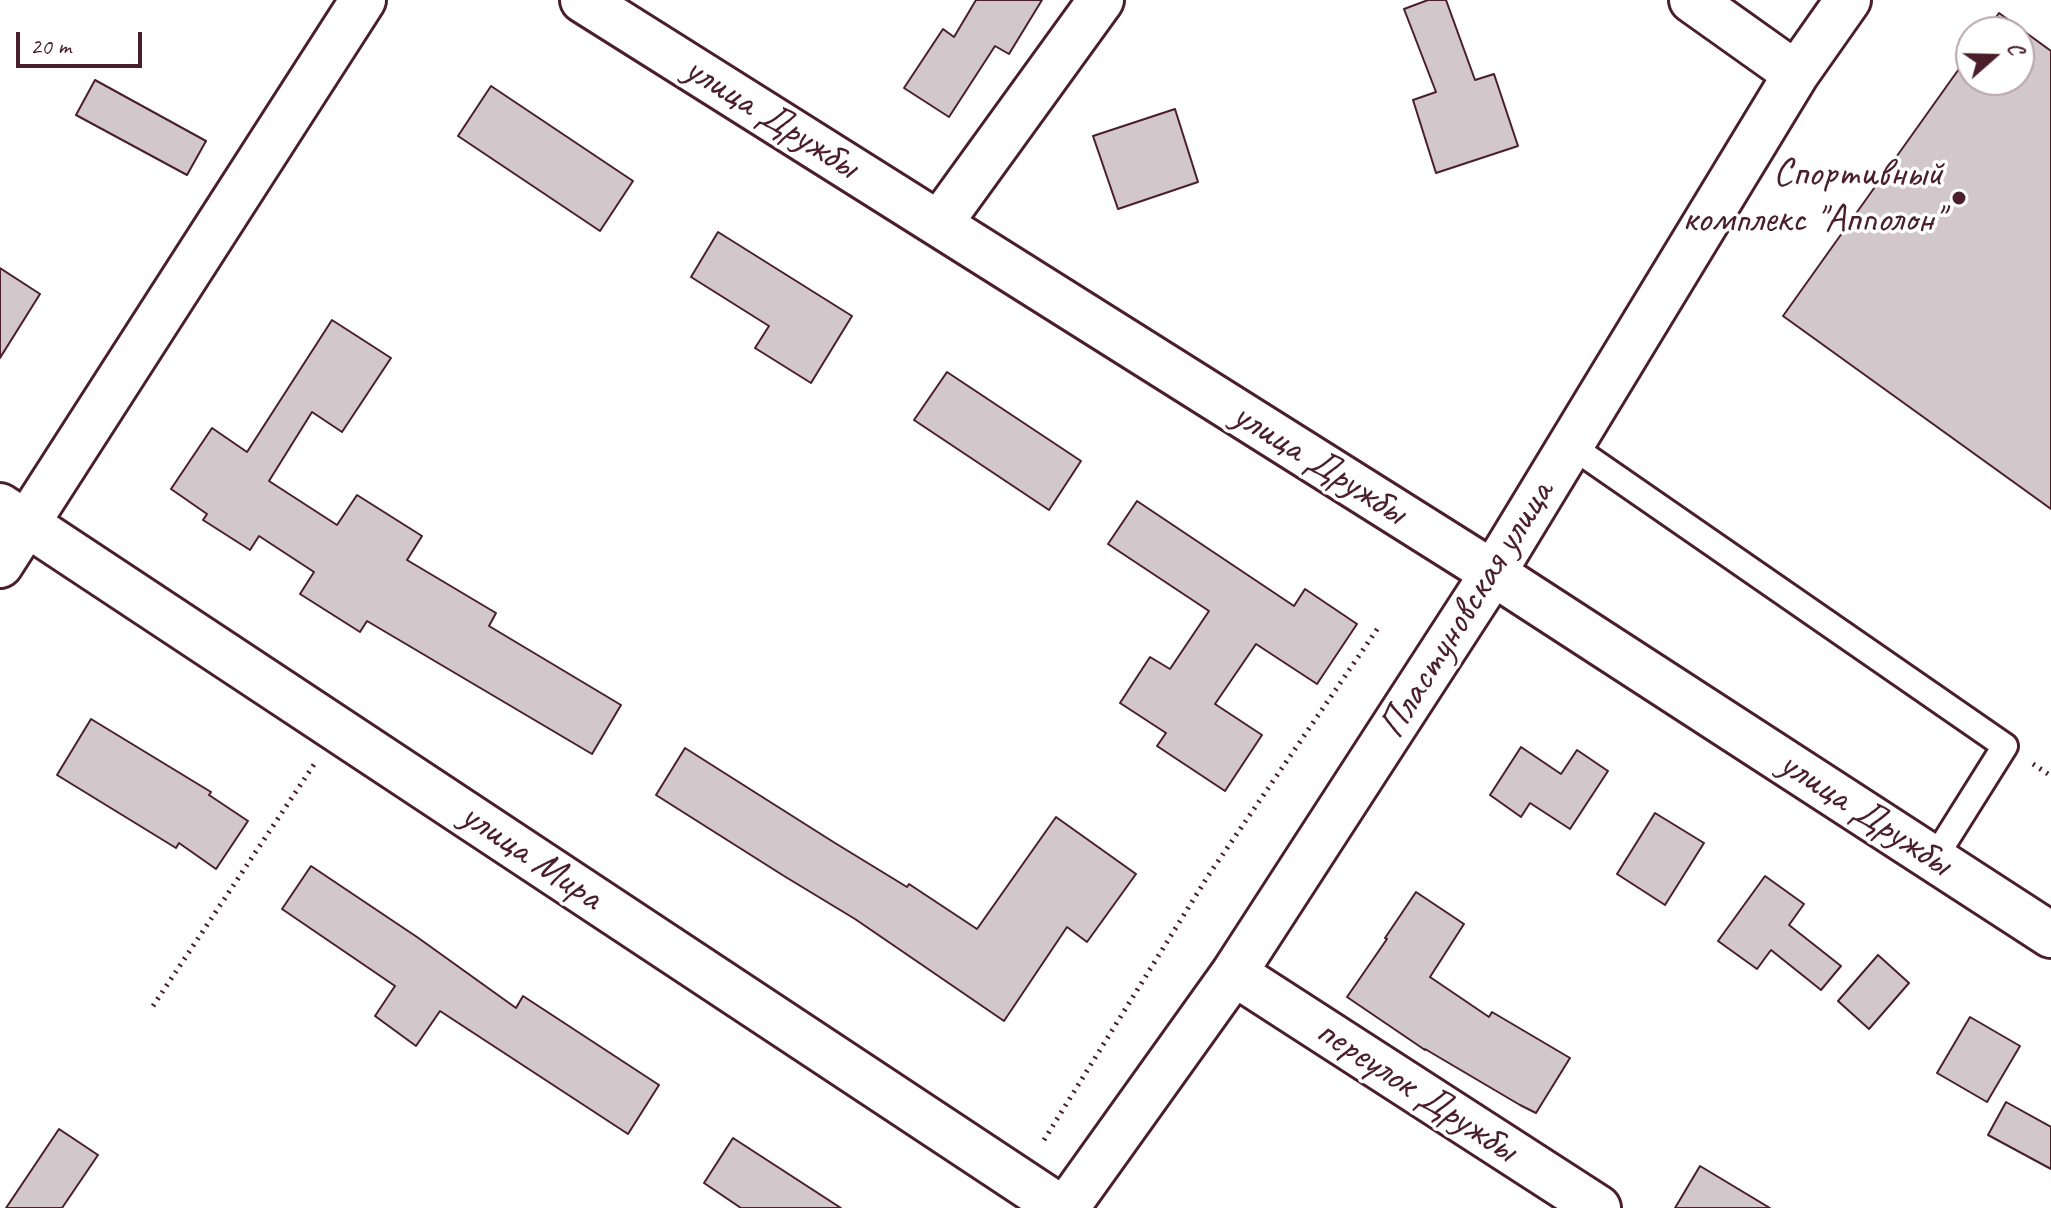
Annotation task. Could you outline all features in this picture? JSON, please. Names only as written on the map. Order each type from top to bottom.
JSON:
[{"type":"street","points":[[0,565],[14,514],[363,0]]},
{"type":"street","name":"улица Дружбы","points":[[583,0],[1493,573],[2051,935]]},
{"type":"street","points":[[939,224],[1101,0]]},
{"type":"street","points":[[1692,0],[1796,74]]},
{"type":"street","name":"Пластуновская улица","points":[[1064,1208],[1234,973],[1493,573],[1796,74],[1848,0]]},
{"type":"street","name":"улица Мира","points":[[14,514],[1064,1208]]},
{"type":"street","name":"переулок Дружбы","points":[[1234,973],[1598,1208]]},
{"type":"lane","points":[[1570,445],[2005,746],[1934,859]]},
{"type":"path","points":[[1044,1140],[1208,876],[1380,625]]},
{"type":"path","points":[[153,1006],[337,729]]},
{"type":"building","points":[[976,0],[1042,0],[1009,54],[995,46],[949,117],[904,88],[943,29],[954,37]]},
{"type":"building","points":[[1428,0],[1446,0],[1475,80],[1494,74],[1518,146],[1436,173],[1413,100],[1436,92],[1404,9]]},
{"type":"building","name":"Спортивный комплекс \"Апполон\"","points":[[2035,39],[2051,51],[2051,509],[1783,316],[1955,74],[1955,96],[2035,96]]},
{"type":"building","points":[[95,80],[206,141],[187,175],[76,115]]},
{"type":"building","points":[[491,86],[633,181],[600,231],[458,136]]},
{"type":"building","points":[[1175,109],[1198,182],[1118,209],[1093,136]]},
{"type":"building","points":[[718,232],[852,316],[811,383],[755,348],[769,326],[691,277]]},
{"type":"building","points":[[0,268],[40,294],[0,358]]},
{"type":"building","points":[[332,320],[391,358],[342,432],[312,412],[269,481],[337,525],[357,495],[422,536],[407,560],[496,613],[489,626],[621,705],[592,754],[367,621],[360,632],[300,594],[314,572],[259,536],[250,550],[203,520],[207,514],[171,489],[212,428],[247,452]]},
{"type":"building","points":[[947,372],[1081,461],[1049,510],[914,420]]},
{"type":"building","points":[[1137,501],[1294,606],[1305,589],[1357,624],[1317,684],[1256,644],[1215,704],[1262,735],[1225,791],[1157,746],[1166,733],[1120,703],[1150,657],[1170,669],[1209,611],[1108,544]]},
{"type":"building","points":[[91,719],[211,792],[209,795],[248,821],[216,869],[179,843],[176,848],[57,775]]},
{"type":"building","points":[[1521,747],[1561,774],[1577,750],[1608,771],[1570,829],[1530,803],[1521,817],[1490,795]]},
{"type":"building","points":[[685,748],[907,887],[909,884],[977,929],[1056,817],[1136,874],[1087,942],[1067,927],[1004,1021],[855,919],[656,795]]},
{"type":"building","points":[[1655,813],[1704,843],[1665,905],[1617,874]]},
{"type":"building","points":[[311,866],[516,1008],[523,996],[659,1085],[628,1134],[440,1011],[416,1046],[375,1016],[395,986],[282,909]]},
{"type":"building","points":[[1765,876],[1804,904],[1789,925],[1841,966],[1821,990],[1771,950],[1757,969],[1718,941]]},
{"type":"building","points":[[1416,892],[1464,924],[1430,977],[1489,1017],[1492,1012],[1570,1058],[1536,1113],[1425,1050],[1347,997]]},
{"type":"building","points":[[1878,955],[1909,983],[1869,1029],[1838,1001]]},
{"type":"building","points":[[1970,1017],[2020,1046],[1987,1102],[1937,1073]]},
{"type":"building","points":[[2006,1102],[2051,1127],[2051,1169],[1988,1135]]},
{"type":"building","points":[[59,1129],[98,1155],[62,1208],[6,1208]]},
{"type":"building","points":[[733,1138],[841,1208],[741,1208],[704,1183]]},
{"type":"building","points":[[1700,1166],[1770,1208],[1675,1208]]},
{"type":"place","name":"Спортивный комплекс \"Апполон\"","points":[[1959,198]]}]
